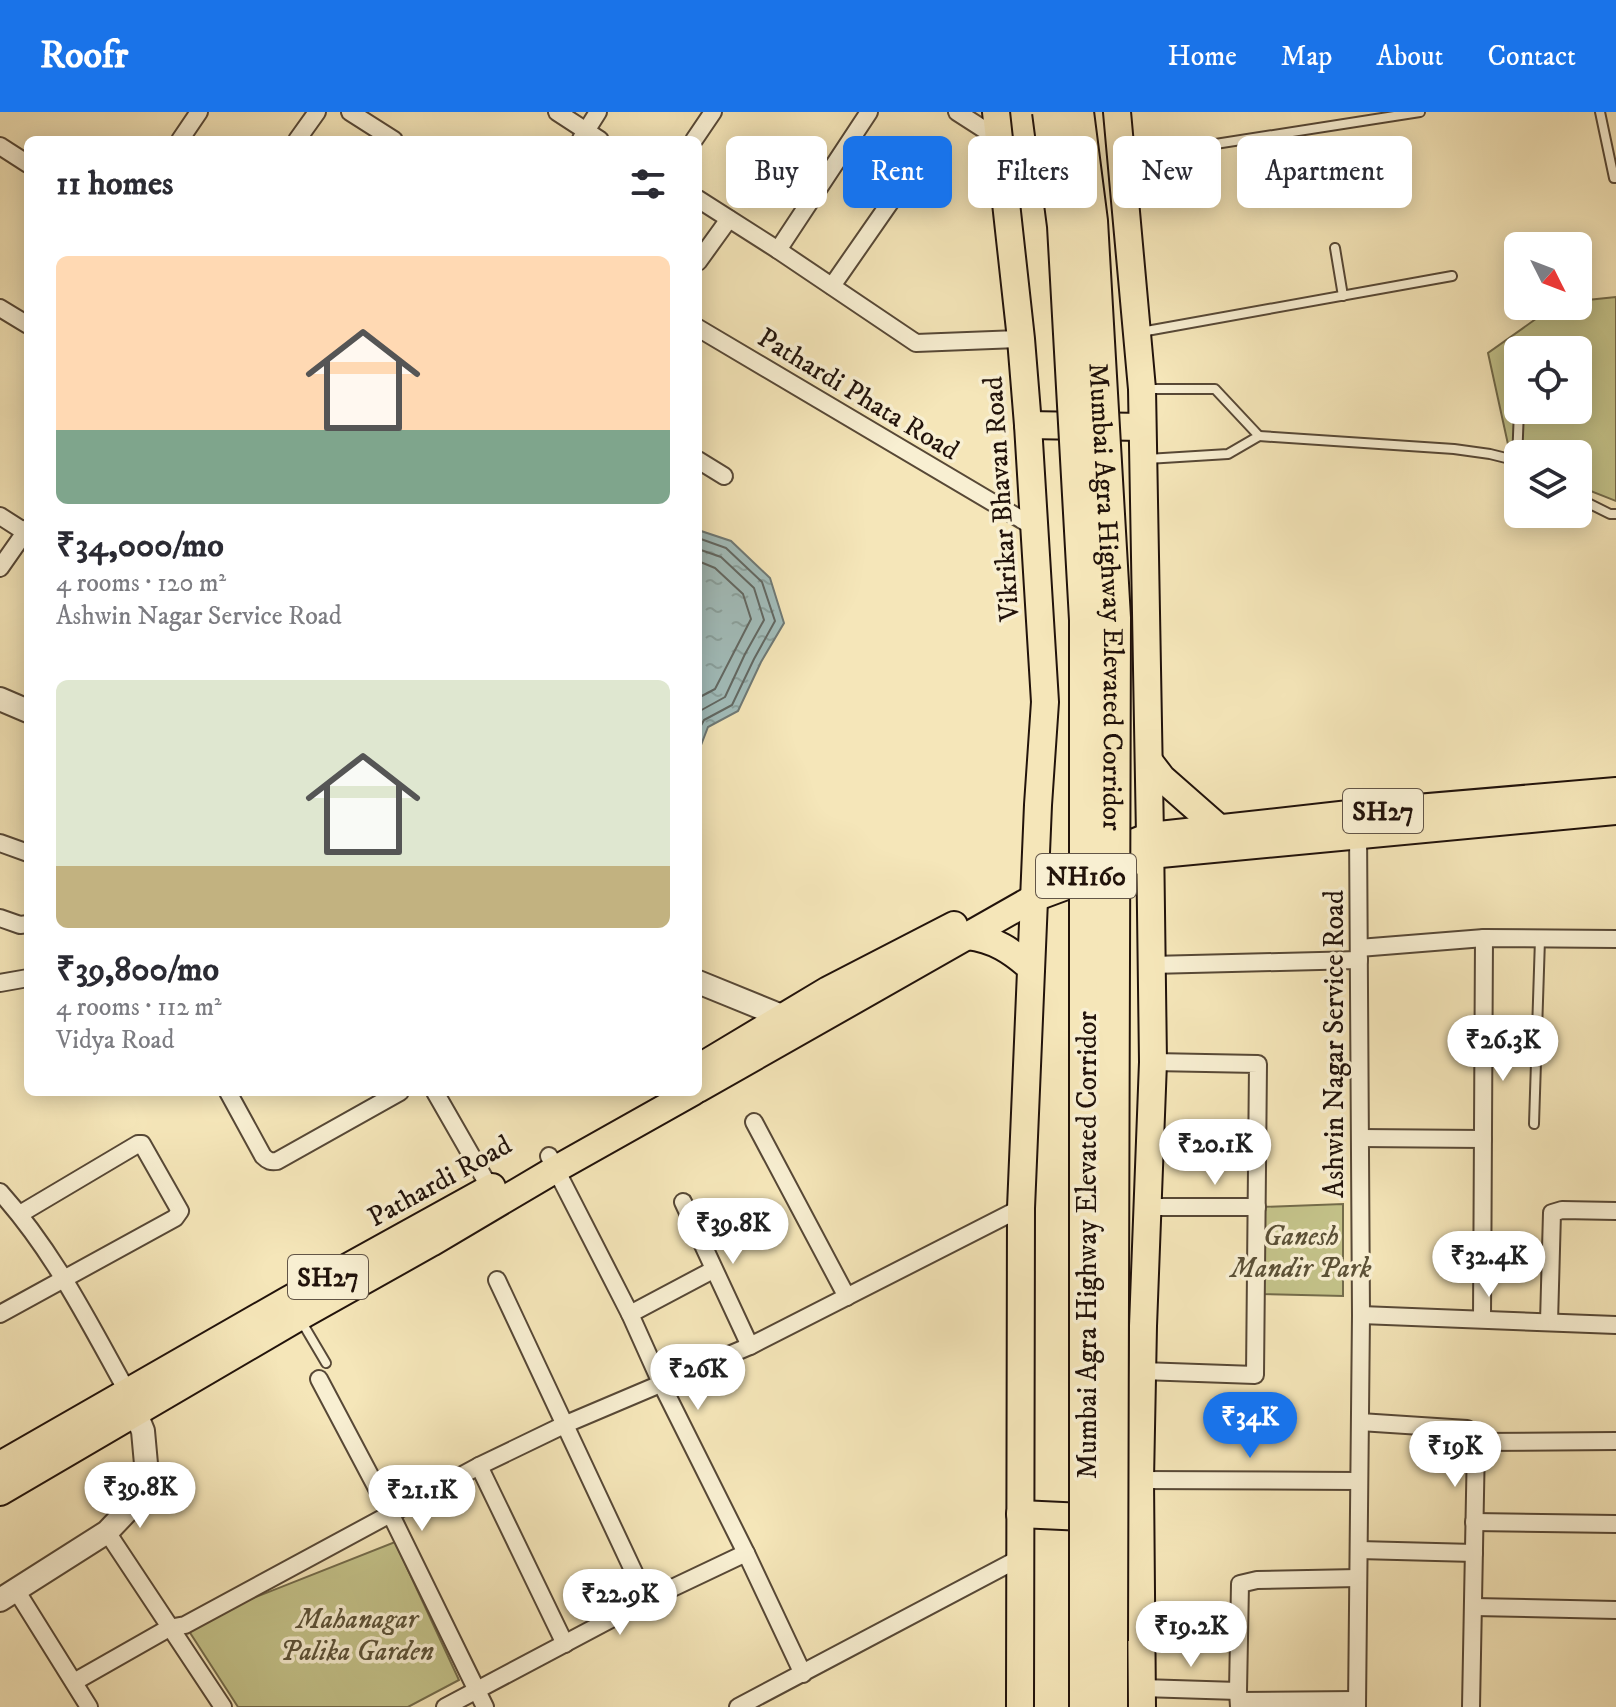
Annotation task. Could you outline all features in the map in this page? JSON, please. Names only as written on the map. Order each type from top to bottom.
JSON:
[{"type":"highway","name":"Mumbai Agra Highway Elevated Corridor","points":[[1049,112],[1064,226],[1086,620],[1086,1707]]},
{"type":"highway","name":"Mumbai Agra Highway Elevated Corridor","points":[[1077,112],[1091,221],[1114,618],[1111,1707]]},
{"type":"main road","name":"Vikrikar Bhavan Road","points":[[996,112],[999,136]]},
{"type":"main road","points":[[1117,112],[1119,136]]},
{"type":"main road","name":"Vikrikar Bhavan Road","points":[[1007,208],[1028,425],[1045,702],[1021,1208],[1020,1707]]},
{"type":"main road","points":[[1126,208],[1142,389],[1153,1062],[1140,1480],[1142,1697]]},
{"type":"main road","points":[[1028,425],[1142,427]]},
{"type":"main road","points":[[1149,761],[1162,778],[1220,829]]},
{"type":"main road","name":"SH27","points":[[702,1066],[791,1024],[828,990],[1035,890],[1150,845],[1220,829],[1358,824],[1616,791]]},
{"type":"main road","points":[[1150,845],[1358,824],[1616,811]]},
{"type":"main road","points":[[702,1086],[791,1024],[968,936],[1035,890]]},
{"type":"main road","points":[[968,936],[999,944],[1031,968]]},
{"type":"main road","name":"Pathardi Road","points":[[0,1465],[132,1402],[490,1188],[552,1163],[652,1096]]},
{"type":"main road","points":[[0,1492],[132,1402],[299,1317],[431,1243],[552,1163],[685,1096]]},
{"type":"main road","points":[[1020,1514],[1141,1519]]},
{"type":"street","points":[[183,136],[199,112]]},
{"type":"street","points":[[300,136],[317,112]]},
{"type":"street","points":[[350,112],[388,136]]},
{"type":"street","points":[[557,112],[587,136]]},
{"type":"street","points":[[588,136],[598,112]]},
{"type":"street","points":[[697,136],[713,112]]},
{"type":"street","points":[[778,250],[869,112]]},
{"type":"street","points":[[957,112],[994,136]]},
{"type":"street","points":[[0,146],[24,161]]},
{"type":"street","points":[[702,202],[916,343],[1021,339]]},
{"type":"street","points":[[832,286],[886,208]]},
{"type":"street","points":[[702,256],[729,219]]},
{"type":"street","points":[[0,308],[24,323]]},
{"type":"street","name":"Pathardi Phata Road","points":[[702,330],[1034,527]]},
{"type":"street","points":[[702,462],[724,476]]},
{"type":"street","points":[[0,516],[24,529]]},
{"type":"street","points":[[0,568],[24,533]]},
{"type":"street","points":[[0,699],[24,709]]},
{"type":"street","name":"Ashwin Nagar Service Road","points":[[1357,1704],[1361,1315],[1358,824]]},
{"type":"street","points":[[0,843],[24,852]]},
{"type":"street","points":[[0,918],[24,924]]},
{"type":"street","points":[[1482,1319],[1484,938]]},
{"type":"street","points":[[1151,965],[1359,954],[1484,938],[1616,939]]},
{"type":"street","points":[[0,983],[24,979]]},
{"type":"street","points":[[702,984],[791,1024]]},
{"type":"street","points":[[1142,1371],[1255,1375],[1258,1064],[1153,1062]]},
{"type":"street","points":[[230,1096],[263,1156],[271,1162],[393,1096]]},
{"type":"street","points":[[437,1096],[490,1188]]},
{"type":"street","points":[[754,1122],[847,1297]]},
{"type":"street","points":[[1360,1138],[1483,1139]]},
{"type":"street","points":[[0,1314],[180,1214],[180,1208],[145,1147],[138,1144],[20,1214]]},
{"type":"street","points":[[552,1163],[630,1314],[803,1674]]},
{"type":"street","points":[[0,1192],[51,1256],[132,1402],[143,1431],[144,1477],[127,1511],[107,1532],[8,1595],[74,1682],[89,1707]]},
{"type":"street","points":[[683,1202],[750,1346]]},
{"type":"street","points":[[1147,1207],[1257,1207]]},
{"type":"street","points":[[74,1682],[169,1628],[185,1625],[479,1466],[566,1424],[750,1346],[1021,1208]]},
{"type":"street","points":[[1549,1322],[1552,1213],[1562,1210],[1616,1211]]},
{"type":"street","points":[[630,1314],[713,1270]]},
{"type":"street","points":[[497,1280],[647,1600]]},
{"type":"street","points":[[1361,1315],[1616,1325]]},
{"type":"street","points":[[322,1371],[485,1707]]},
{"type":"street","points":[[1360,1422],[1467,1429],[1476,1442],[1471,1707]]},
{"type":"street","points":[[1476,1442],[1616,1441]]},
{"type":"street","points":[[479,1466],[565,1644]]},
{"type":"street","points":[[1140,1480],[1359,1481]]},
{"type":"street","points":[[1474,1522],[1616,1524]]},
{"type":"street","points":[[107,1532],[223,1707]]},
{"type":"street","points":[[1359,1550],[1474,1553]]},
{"type":"street","points":[[445,1707],[647,1600],[746,1553]]},
{"type":"street","points":[[738,1707],[1020,1558]]},
{"type":"street","points":[[1239,1699],[1240,1584],[1257,1580],[1358,1578]]},
{"type":"street","points":[[1474,1607],[1616,1610]]},
{"type":"street","points":[[1142,1697],[1357,1704]]},
{"type":"lane","points":[[1221,143],[1420,112]]},
{"type":"lane","points":[[1600,112],[1616,178]]},
{"type":"lane","points":[[1335,248],[1343,296]]},
{"type":"lane","points":[[1137,333],[1452,276]]},
{"type":"lane","points":[[1142,389],[1215,389],[1259,436]]},
{"type":"lane","points":[[1143,459],[1228,454],[1259,436],[1454,449],[1504,458]]},
{"type":"lane","points":[[1592,505],[1616,514]]},
{"type":"lane","points":[[1534,1124],[1540,939]]},
{"type":"lane","points":[[299,1317],[322,1371]]},
{"type":"green space","points":[[1616,297],[1616,501],[1592,492],[1592,440],[1507,440],[1488,353],[1504,342],[1504,424],[1592,424],[1592,336],[1512,336],[1534,320],[1592,320],[1592,300]]},
{"type":"green space","name":"Ganesh Mandir Park","points":[[1343,1204],[1343,1296],[1259,1294],[1260,1207]]},
{"type":"green space","name":"Mahanagar Palika Garden","points":[[395,1542],[459,1680],[408,1707],[238,1707],[185,1625]]},
{"type":"water","points":[[702,531],[731,541],[770,578],[784,623],[738,711],[708,727],[702,743]]}]
